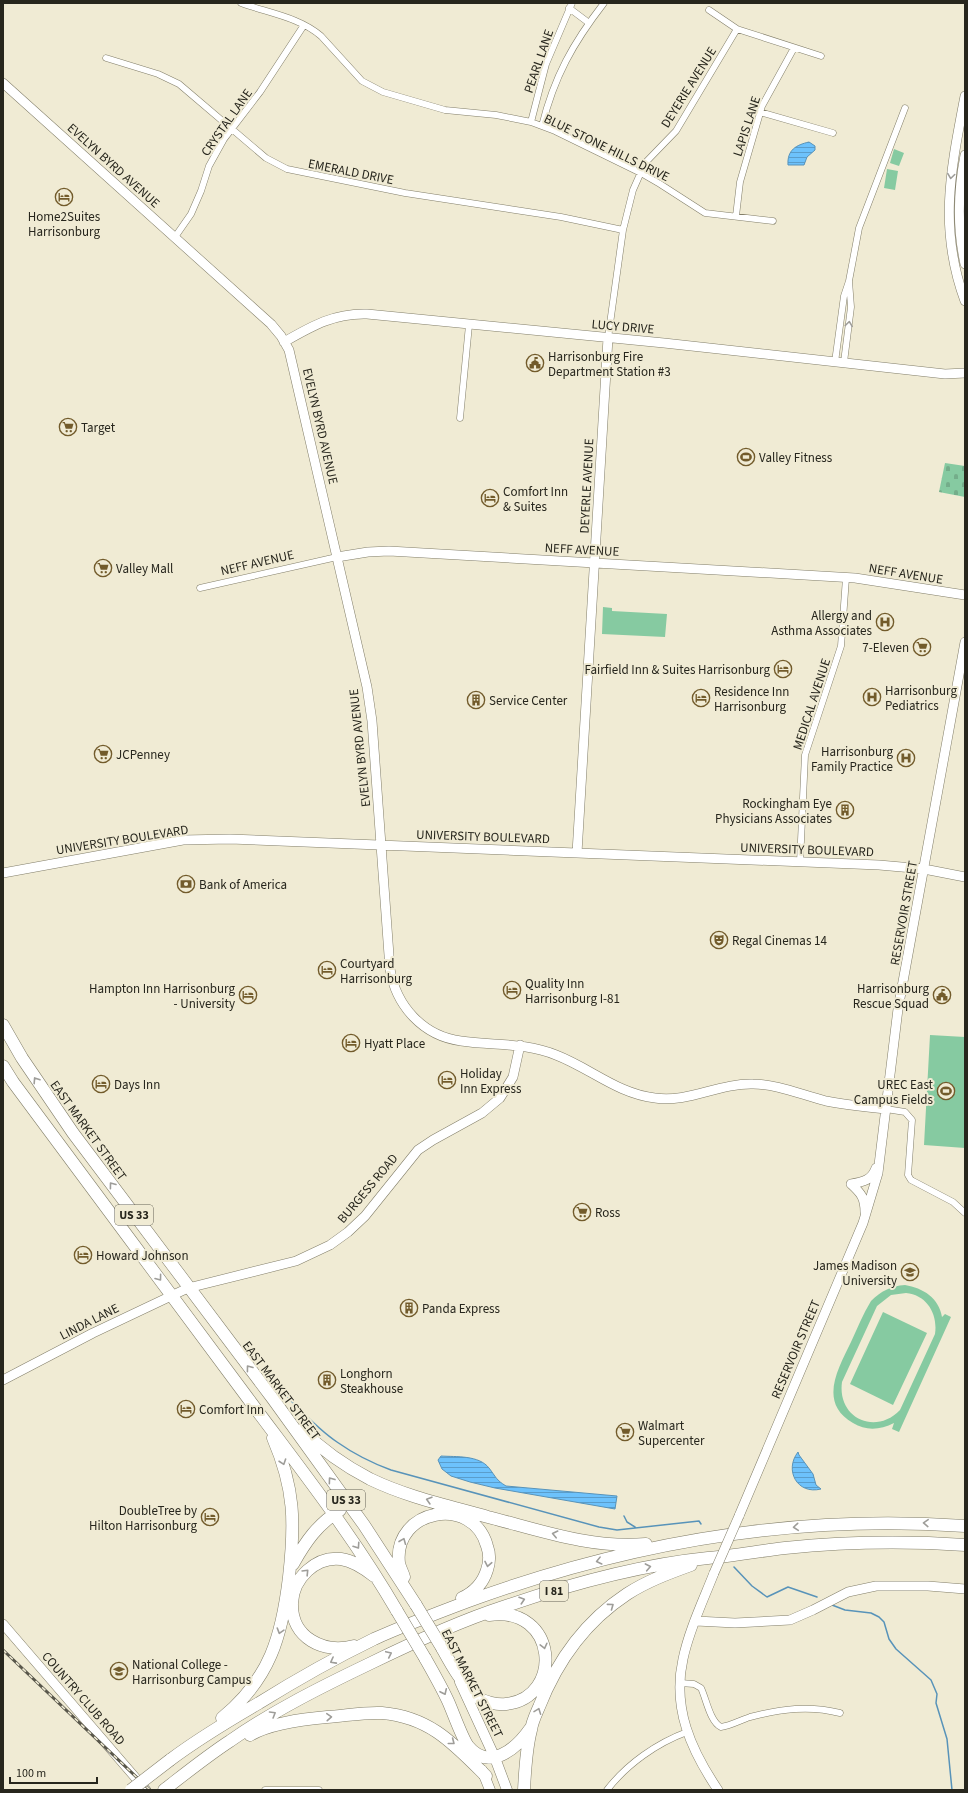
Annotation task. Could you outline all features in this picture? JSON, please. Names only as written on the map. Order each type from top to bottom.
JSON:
[{"type":"highway","name":"EAST MARKET STREET","points":[[3,1025],[30,1071],[73,1133],[188,1288],[273,1399],[349,1504],[408,1592],[458,1677]]},
{"type":"highway","name":"US 33","points":[[3,1066],[268,1425],[335,1513],[380,1581],[425,1658],[442,1688],[468,1746]]},
{"type":"highway","points":[[33,1108],[58,1132],[63,1135],[73,1133]]},
{"type":"highway","points":[[60,1144],[73,1144],[88,1163],[98,1167]]},
{"type":"highway","points":[[273,1399],[313,1441],[340,1461],[372,1480],[412,1495],[544,1532],[594,1542],[639,1544],[704,1538]]},
{"type":"highway","points":[[173,1758],[232,1710],[244,1698],[260,1676],[273,1651],[282,1626],[290,1569],[293,1527],[292,1498],[285,1469],[268,1425]]},
{"type":"highway","points":[[290,1569],[309,1536],[335,1513],[349,1504]]},
{"type":"highway","points":[[408,1592],[399,1564],[400,1550],[404,1536],[423,1518],[437,1514],[453,1514],[468,1519],[480,1530],[486,1541],[490,1555],[489,1565],[484,1578],[470,1595],[441,1612]]},
{"type":"highway","name":"I 81","points":[[131,1790],[212,1731],[274,1694],[367,1643],[441,1612],[502,1589],[569,1568],[704,1538],[753,1531],[847,1524],[918,1523],[965,1526]]},
{"type":"highway","name":"I 81","points":[[164,1790],[230,1741],[324,1685],[402,1648],[478,1616],[531,1598],[599,1579],[686,1560],[786,1548],[842,1544],[894,1543],[965,1545]]},
{"type":"highway","points":[[524,1790],[525,1770],[531,1728],[543,1697],[563,1659],[581,1634],[605,1610],[653,1579],[708,1558]]},
{"type":"highway","points":[[367,1643],[336,1649],[316,1644],[306,1638],[296,1622],[292,1603],[294,1594],[302,1576],[310,1568],[317,1564],[334,1559],[354,1563],[363,1567],[380,1581]]},
{"type":"highway","points":[[458,1677],[478,1698],[501,1705],[514,1704],[525,1698],[535,1690],[542,1680],[545,1668],[545,1649],[543,1641],[531,1624],[521,1618],[509,1615],[492,1614],[478,1616]]},
{"type":"highway","points":[[202,1762],[253,1733],[281,1724],[318,1718],[381,1713],[408,1718],[434,1729],[455,1744],[486,1776]]},
{"type":"highway","points":[[468,1746],[485,1757],[495,1758],[522,1741],[531,1728]]},
{"type":"main road","name":"EAST MARKET STREET","points":[[458,1677],[495,1758],[507,1790]]},
{"type":"main road","name":"US 33","points":[[468,1746],[486,1776],[490,1790]]},
{"type":"street","name":"BLUE STONE HILLS DRIVE","points":[[241,3],[284,16],[304,25],[321,36],[362,81],[377,90],[445,110],[496,115],[531,122],[641,173],[705,213],[773,221]]},
{"type":"street","name":"PEARL LANE","points":[[542,126],[556,82],[565,62],[589,23],[604,3]]},
{"type":"street","name":"PEARL LANE","points":[[531,122],[546,64],[571,6],[589,23]]},
{"type":"street","points":[[709,10],[737,29],[821,56]]},
{"type":"street","name":"CRYSTAL LANE","points":[[175,237],[191,214],[201,191],[209,166],[232,128],[260,92],[304,25]]},
{"type":"street","name":"DEYERIE AVENUE","points":[[641,173],[645,163],[653,153],[676,131],[737,29]]},
{"type":"street","name":"LAPIS LANE","points":[[736,216],[740,182],[763,102],[794,48]]},
{"type":"street","name":"EMERALD DRIVE","points":[[106,58],[158,74],[174,82],[191,93],[266,158],[289,170],[405,193],[561,217],[623,230]]},
{"type":"street","name":"EVELYN BYRD AVENUE","points":[[3,83],[271,324],[284,342],[293,361],[369,700],[372,721],[390,972],[396,992],[406,1010],[423,1026],[445,1038],[462,1042],[520,1045],[555,1054],[578,1064],[623,1089],[650,1098],[684,1098],[732,1086],[754,1084],[769,1086],[835,1103],[886,1109]]},
{"type":"street","points":[[965,96],[954,152],[950,184],[950,238],[955,269],[965,301]]},
{"type":"street","points":[[840,362],[851,307],[849,282],[859,228],[905,108]]},
{"type":"street","points":[[760,112],[833,133]]},
{"type":"street","points":[[954,152],[965,154],[959,201],[960,226],[965,264]]},
{"type":"street","name":"DEYERLE AVENUE","points":[[577,853],[608,338],[623,230],[633,190],[641,173]]},
{"type":"street","name":"LUCY DRIVE","points":[[284,342],[331,318],[351,314],[367,314],[945,374],[965,373]]},
{"type":"street","points":[[460,418],[469,325]]},
{"type":"street","name":"NEFF AVENUE","points":[[200,588],[337,557],[382,551],[846,578],[888,582],[965,595]]},
{"type":"street","name":"MEDICAL AVENUE","points":[[800,862],[806,755],[841,646],[846,578]]},
{"type":"street","name":"RESERVOIR STREET","points":[[718,1790],[698,1758],[687,1732],[681,1706],[680,1683],[683,1658],[714,1573],[864,1220],[873,1192],[880,1158],[898,1009],[965,642]]},
{"type":"street","name":"UNIVERSITY BOULEVARD","points":[[3,873],[183,840],[230,839],[879,865],[924,869],[965,877]]},
{"type":"street","name":"BURGESS ROAD","points":[[188,1288],[296,1261],[321,1251],[340,1239],[365,1216],[418,1150],[482,1113],[500,1098],[513,1076],[520,1045]]},
{"type":"street","points":[[886,1109],[905,1112],[912,1120],[908,1175],[911,1180],[953,1202],[965,1214]]},
{"type":"street","points":[[864,1220],[864,1198],[851,1184],[863,1182],[871,1177],[880,1158]]},
{"type":"street","name":"LINDA LANE","points":[[3,1380],[93,1333],[188,1288]]},
{"type":"street","points":[[696,1621],[753,1623],[790,1620],[848,1592],[876,1586],[928,1586],[965,1589]]},
{"type":"street","points":[[701,1607],[712,1622]]},
{"type":"street","name":"COUNTRY CLUB ROAD","points":[[3,1624],[146,1790]]},
{"type":"street","points":[[680,1683],[694,1684],[701,1688],[713,1719],[716,1725],[720,1727],[775,1711],[791,1708],[815,1708],[840,1713]]},
{"type":"street","points":[[607,1790],[625,1771],[651,1750],[668,1739],[687,1732]]},
{"type":"street","points":[[265,1790],[319,1790]]},
{"type":"green space","points":[[894,149],[904,153],[899,166],[890,163]]},
{"type":"green space","points":[[887,169],[898,171],[895,190],[884,188]]},
{"type":"green space","points":[[945,463],[965,466],[965,497],[939,492]]},
{"type":"green space","points":[[603,607],[612,608],[612,611],[667,614],[665,637],[602,634]]},
{"type":"green space","name":"UREC East Campus Fields","points":[[930,1035],[965,1037],[965,1148],[924,1145]]},
{"type":"green space","points":[[905,1285],[924,1291],[934,1299],[942,1317],[945,1314],[951,1317],[899,1432],[892,1429],[894,1423],[873,1429],[858,1426],[842,1415],[836,1406],[834,1385],[837,1374],[865,1311],[871,1301],[886,1290]],"holes":[[[906,1293],[920,1297],[930,1307],[935,1319],[935,1334],[900,1410],[890,1418],[880,1422],[869,1422],[860,1419],[852,1414],[845,1405],[842,1395],[842,1382],[877,1306],[891,1295]]]},
{"type":"green space","points":[[883,1312],[927,1333],[893,1405],[850,1384]]},
{"type":"water","points":[[809,142],[815,146],[815,150],[807,157],[804,165],[788,165],[789,156],[793,149]]},
{"type":"water","points":[[798,1452],[813,1474],[816,1485],[821,1489],[813,1490],[805,1488],[799,1485],[795,1480],[792,1466]]},
{"type":"water","points":[[441,1456],[460,1457],[479,1461],[485,1464],[498,1480],[506,1486],[617,1496],[615,1509],[495,1488],[470,1482],[451,1476],[442,1469],[438,1460]]},
{"type":"waterway","points":[[280,1390],[314,1424],[329,1436],[357,1454],[391,1470],[599,1527],[617,1530],[699,1521],[701,1524]]},
{"type":"waterway","points":[[624,1516],[627,1522],[635,1527]]},
{"type":"waterway","points":[[734,1567],[752,1586],[767,1597],[788,1587],[817,1597]]},
{"type":"waterway","points":[[832,1605],[845,1610],[871,1613],[879,1617],[884,1622],[889,1639],[896,1649],[931,1680],[937,1694],[936,1703],[947,1739],[952,1790]]},
{"type":"railway","points":[[3,1650],[150,1790]]},
{"type":"place","name":"Home2Suites Harrisonburg","points":[[64,197]]},
{"type":"place","name":"Harrisonburg Fire Department Station #3","points":[[535,363]]},
{"type":"place","name":"Target","points":[[68,427]]},
{"type":"place","name":"Valley Fitness","points":[[746,457]]},
{"type":"place","name":"Comfort Inn & Suites","points":[[490,498]]},
{"type":"place","name":"Valley Mall","points":[[103,568]]},
{"type":"place","name":"Allergy and Asthma Associates","points":[[885,622]]},
{"type":"place","name":"7-Eleven","points":[[922,647]]},
{"type":"place","name":"Fairfield Inn & Suites Harrisonburg","points":[[783,669]]},
{"type":"place","name":"Harrisonburg Pediatrics","points":[[872,697]]},
{"type":"place","name":"Residence Inn Harrisonburg","points":[[701,698]]},
{"type":"place","name":"Service Center","points":[[476,700]]},
{"type":"place","name":"JCPenney","points":[[103,754]]},
{"type":"place","name":"Harrisonburg Family Practice","points":[[906,758]]},
{"type":"place","name":"Rockingham Eye Physicians Associates","points":[[845,810]]},
{"type":"place","name":"Bank of America","points":[[186,884]]},
{"type":"place","name":"Regal Cinemas 14","points":[[719,940]]},
{"type":"place","name":"Courtyard Harrisonburg","points":[[327,970]]},
{"type":"place","name":"Quality Inn Harrisonburg I-81","points":[[512,990]]},
{"type":"place","name":"Hampton Inn Harrisonburg - University","points":[[248,995]]},
{"type":"place","name":"Harrisonburg Rescue Squad","points":[[942,995]]},
{"type":"place","name":"Hyatt Place","points":[[351,1043]]},
{"type":"place","name":"Holiday Inn Express","points":[[447,1080]]},
{"type":"place","name":"Days Inn","points":[[101,1084]]},
{"type":"place","name":"UREC East Campus Fields","points":[[946,1091]]},
{"type":"place","name":"Ross","points":[[582,1212]]},
{"type":"place","name":"Howard Johnson","points":[[83,1255]]},
{"type":"place","name":"James Madison University","points":[[910,1272]]},
{"type":"place","name":"Panda Express","points":[[409,1308]]},
{"type":"place","name":"Longhorn Steakhouse","points":[[327,1380]]},
{"type":"place","name":"Comfort Inn","points":[[186,1409]]},
{"type":"place","name":"Walmart Supercenter","points":[[625,1432]]},
{"type":"place","name":"DoubleTree by Hilton Harrisonburg","points":[[210,1517]]},
{"type":"place","name":"National College - Harrisonburg Campus","points":[[119,1671]]}]
